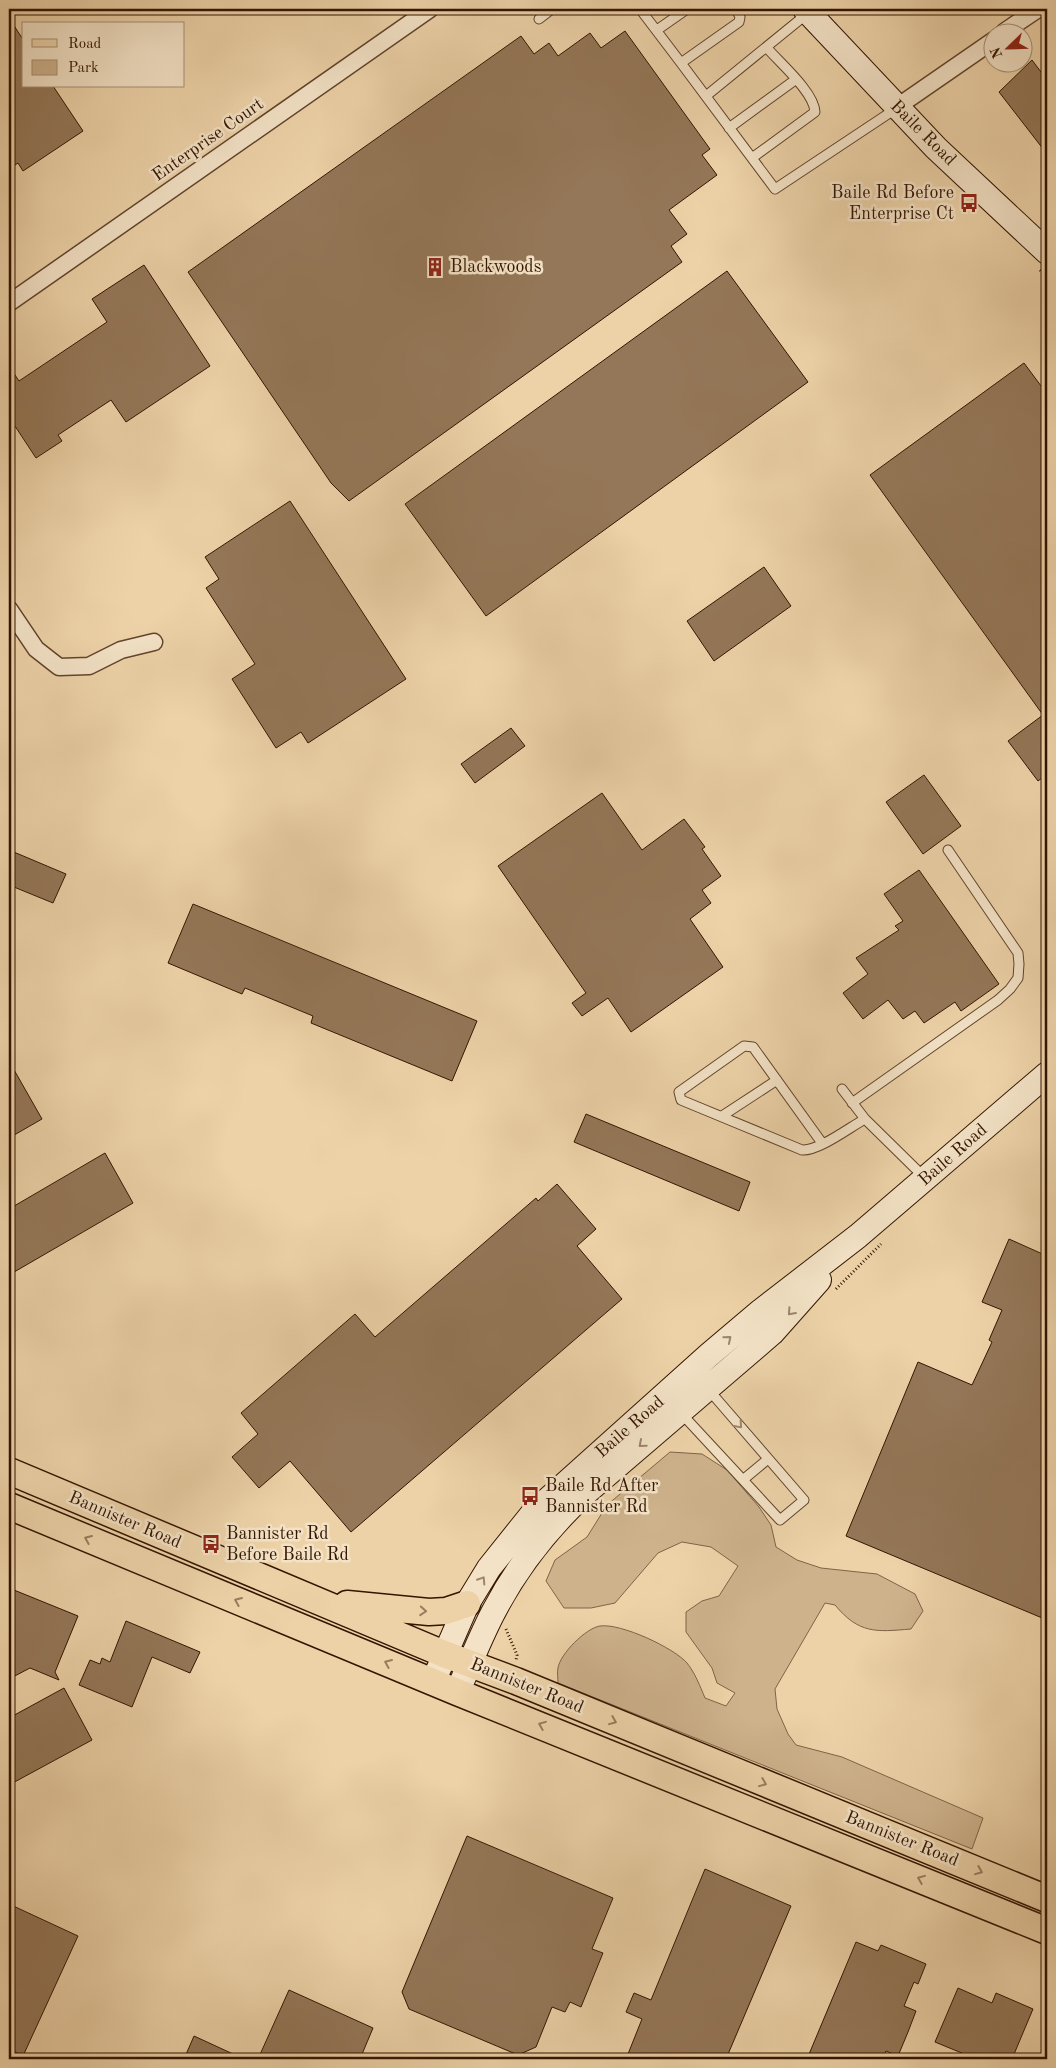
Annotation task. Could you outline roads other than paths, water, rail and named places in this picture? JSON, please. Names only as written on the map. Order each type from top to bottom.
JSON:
[{"type":"main road","name":"Bannister Road","points":[[9,1472],[444,1654],[471,1663],[1047,1899]]},
{"type":"main road","name":"Bannister Road","points":[[9,1506],[457,1692],[1047,1930]]},
{"type":"main road","points":[[322,1602],[429,1612],[446,1611],[467,1604]]},
{"type":"street","name":"Enterprise Court","points":[[9,303],[430,9]]},
{"type":"street","points":[[1019,22],[1038,9]]},
{"type":"street","name":"Baile Road","points":[[807,11],[950,162],[1047,252]]},
{"type":"street","points":[[897,107],[984,47]]},
{"type":"street","points":[[9,609],[36,649],[59,667],[89,666],[121,650],[154,642]]},
{"type":"street","name":"Baile Road","points":[[433,1682],[467,1604],[490,1568],[533,1513],[552,1494],[672,1404],[700,1380],[710,1355],[761,1311],[858,1236],[1047,1074]]},
{"type":"street","name":"Baile Road","points":[[457,1692],[504,1593],[530,1552],[553,1523],[672,1404]]},
{"type":"lane","points":[[539,19],[552,9]]},
{"type":"lane","points":[[640,9],[775,190],[897,107]]},
{"type":"lane","points":[[657,30],[687,9]]},
{"type":"lane","points":[[681,63],[739,22],[740,17],[736,9]]},
{"type":"lane","points":[[706,96],[767,48],[807,11]]},
{"type":"lane","points":[[752,158],[815,112],[815,106],[808,95],[767,48]]},
{"type":"lane","points":[[729,128],[795,80]]},
{"type":"lane","points":[[852,1103],[998,1000],[1018,978],[1019,964],[1014,945],[948,850]]},
{"type":"lane","points":[[822,1143],[753,1047],[748,1045],[679,1092],[681,1100],[802,1150],[822,1143],[865,1118]]},
{"type":"lane","points":[[722,1116],[777,1080]]},
{"type":"lane","points":[[842,1089],[865,1118],[926,1179]]},
{"type":"lane","points":[[672,1404],[744,1479],[780,1520],[804,1500],[700,1380]]},
{"type":"lane","points":[[744,1479],[768,1459]]},
{"type":"place","name":"Baile Rd Before Enterprise Ct","points":[[969,203]]},
{"type":"place","name":"Blackwoods","points":[[435,267]]},
{"type":"place","name":"Baile Rd After Bannister Rd","points":[[530,1496]]},
{"type":"place","name":"Bannister Rd Before Baile Rd","points":[[211,1544]]}]
